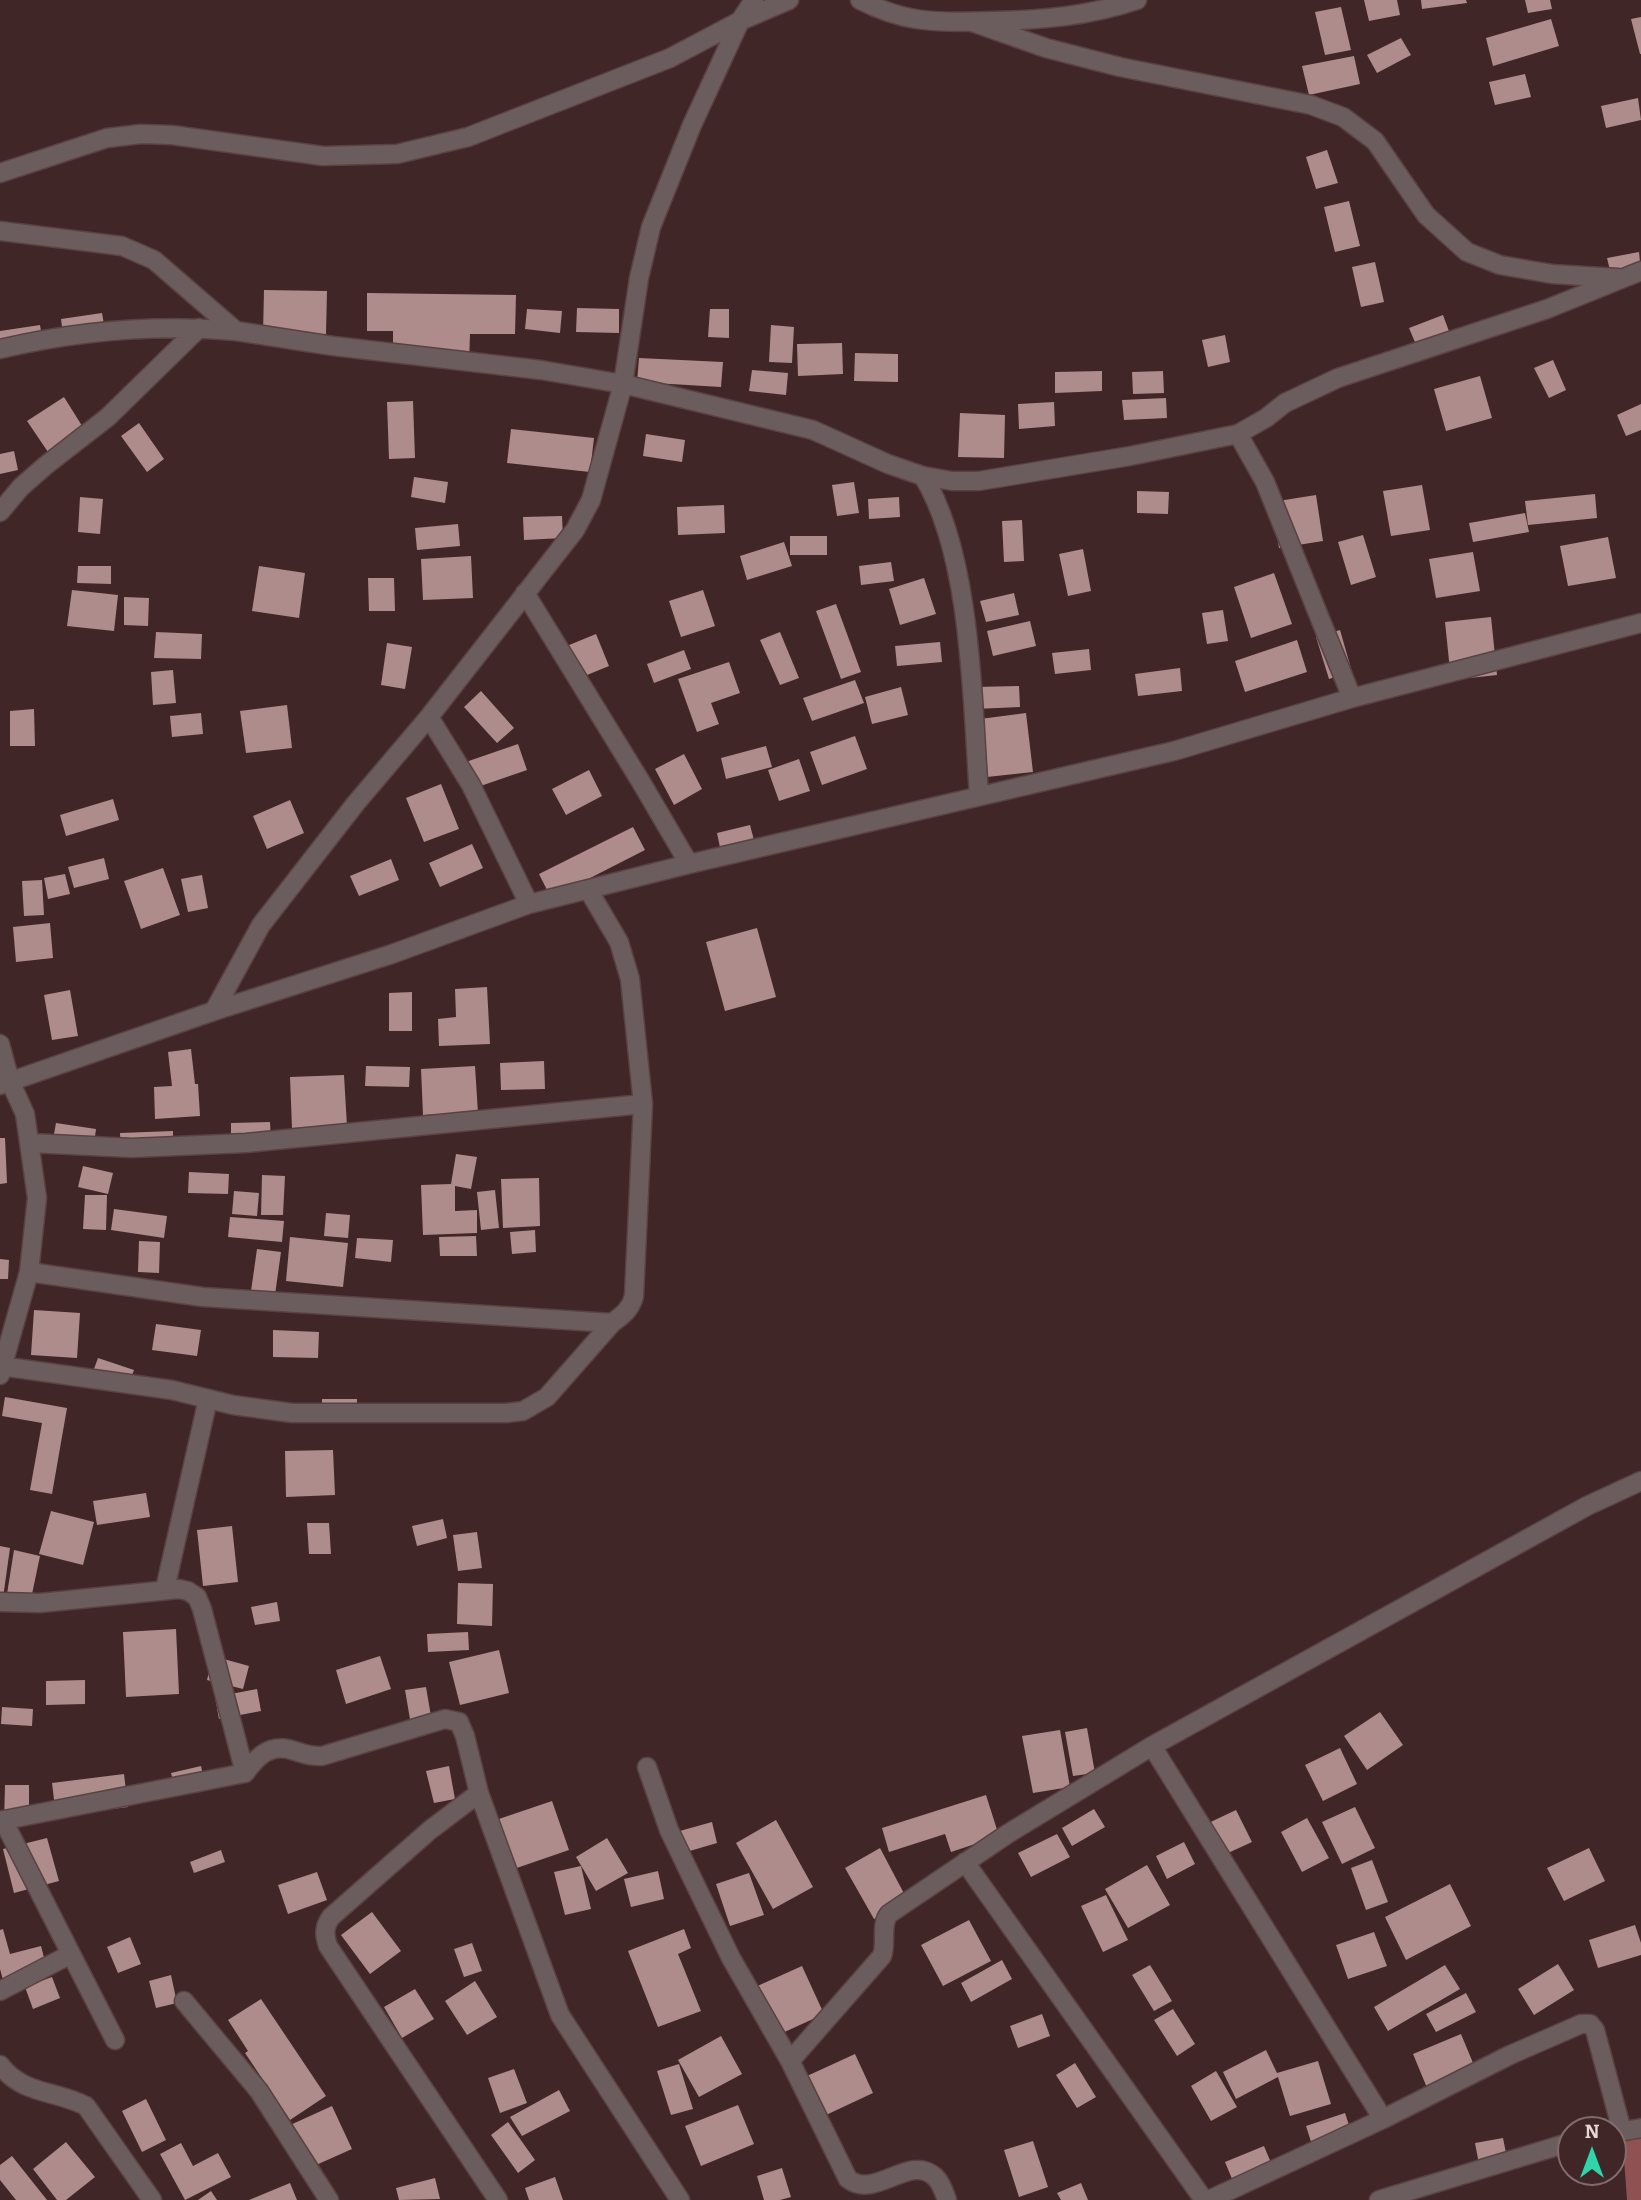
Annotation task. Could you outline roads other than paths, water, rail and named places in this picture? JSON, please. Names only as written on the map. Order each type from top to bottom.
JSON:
[{"type":"street","points":[[214,1011],[261,925],[575,530],[590,500],[623,384],[639,278],[651,227],[692,125],[740,21],[754,0]]},
{"type":"street","points":[[0,173],[107,138],[141,134],[172,135],[323,156],[397,154],[468,137],[670,58],[740,21],[789,0]]},
{"type":"street","points":[[860,0],[879,9],[917,19],[972,22],[1050,19],[1092,13],[1137,0]]},
{"type":"street","points":[[972,22],[1046,48],[1120,67],[1311,105],[1343,117],[1375,141],[1426,215],[1467,252],[1500,265],[1552,274],[1633,275]]},
{"type":"street","points":[[0,231],[122,246],[154,260],[236,331]]},
{"type":"street","points":[[0,349],[95,331],[199,328],[541,370],[623,384],[813,430],[888,464],[923,476],[952,481],[979,481],[1130,456],[1238,434],[1285,403],[1338,377],[1547,309],[1633,275]]},
{"type":"street","points":[[0,512],[21,487],[108,417],[199,328]]},
{"type":"street","points":[[1238,434],[1265,482],[1352,698]]},
{"type":"street","points":[[923,476],[934,494],[952,547],[965,629],[979,795]]},
{"type":"street","points":[[525,593],[689,864]]},
{"type":"street","points":[[5,1083],[214,1011],[392,954],[529,904],[979,795],[1174,751],[1352,698],[1641,623]]},
{"type":"street","points":[[429,717],[471,785],[529,904]]},
{"type":"street","points":[[0,1044],[5,1083],[25,1114],[37,1198],[29,1272],[0,1369],[172,1390],[258,1410],[292,1413],[506,1413],[523,1410],[547,1397],[612,1323],[632,1305],[634,1296],[643,1104],[630,979],[618,942],[589,891]]},
{"type":"street","points":[[31,1143],[132,1148],[246,1143],[643,1104]]},
{"type":"street","points":[[29,1272],[202,1297],[612,1323]]},
{"type":"street","points":[[165,1589],[208,1399]]},
{"type":"street","points":[[790,2061],[881,1956],[886,1942],[886,1918],[965,1862],[1152,1746],[1587,1506],[1641,1481]]},
{"type":"street","points":[[0,1602],[40,1603],[165,1589],[188,1591],[197,1597],[245,1773]]},
{"type":"street","points":[[115,2040],[1,1821],[245,1773],[260,1754],[269,1750],[288,1749],[305,1756],[322,1756],[450,1719],[459,1723],[465,1736],[479,1793],[560,2015],[680,2200]]},
{"type":"street","points":[[1152,1746],[1383,2119]]},
{"type":"street","points":[[646,1767],[669,1830],[731,1958],[790,2061],[848,2179],[852,2193],[878,2188],[914,2171],[924,2170],[934,2176],[947,2200]]},
{"type":"street","points":[[479,1793],[430,1830],[331,1917],[325,1926],[324,1936],[328,1946],[498,2200]]},
{"type":"street","points":[[965,1862],[1204,2200]]},
{"type":"street","points":[[0,1991],[71,1954]]},
{"type":"street","points":[[184,2001],[259,2091],[329,2200]]},
{"type":"street","points":[[1209,2200],[1383,2119],[1510,2055],[1586,2023],[1595,2030],[1614,2116]]},
{"type":"street","points":[[0,2065],[10,2077],[32,2089],[73,2099],[86,2106],[152,2200]]},
{"type":"street","points":[[1379,2200],[1557,2146]]}]
